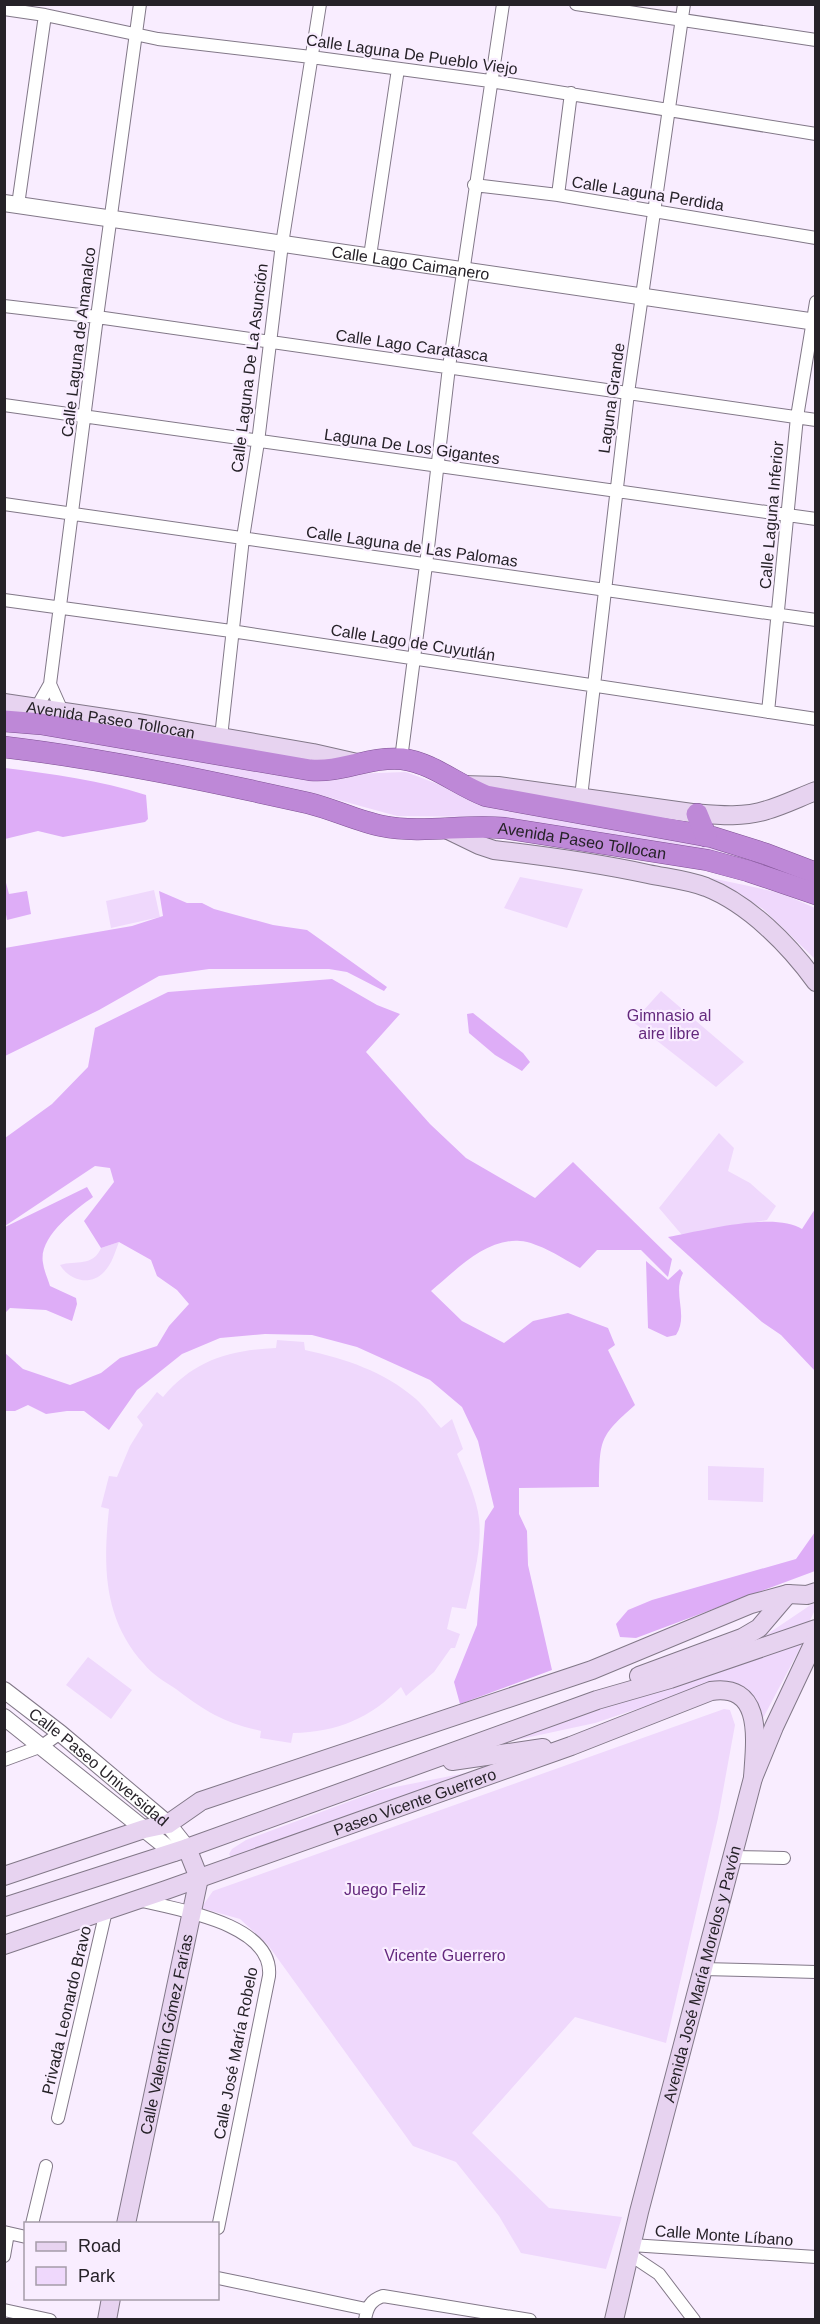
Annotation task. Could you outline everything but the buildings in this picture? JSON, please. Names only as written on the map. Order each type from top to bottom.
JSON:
[{"type":"highway","name":"Avenida Paseo Tollocan","points":[[4,721],[41,724],[310,770],[334,771],[357,763],[400,759],[426,765],[486,796],[706,836],[766,854],[816,873]]},
{"type":"highway","name":"Avenida Paseo Tollocan","points":[[4,747],[97,761],[311,804],[381,826],[424,830],[504,828],[684,856],[748,871],[816,894]]},
{"type":"highway","points":[[697,814],[706,836]]},
{"type":"main road","name":"Avenida Paseo Tollocan","points":[[9,700],[37,707],[332,756],[357,763]]},
{"type":"main road","name":"Avenida Paseo Tollocan","points":[[4,756],[81,765],[294,809],[345,815]]},
{"type":"main road","points":[[462,785],[498,786],[697,814],[746,814],[766,810],[816,791]]},
{"type":"main road","points":[[446,829],[479,846],[494,850],[597,863],[707,888],[749,913],[768,929],[816,982]]},
{"type":"main road","points":[[5,1877],[144,1829],[168,1824],[201,1801],[592,1670],[751,1604],[788,1594],[807,1595],[816,1592]]},
{"type":"main road","points":[[597,1700],[606,1689],[615,1684],[742,1638],[759,1628],[788,1594]]},
{"type":"main road","name":"Paseo Vicente Guerrero","points":[[4,1907],[180,1851],[597,1700],[670,1679],[816,1629]]},
{"type":"main road","name":"Avenida José María Morelos y Pavón","points":[[614,2319],[630,2249],[753,1778],[816,1638]]},
{"type":"main road","name":"Paseo Vicente Guerrero","points":[[4,1945],[571,1746],[711,1691],[724,1689],[742,1696],[753,1716],[753,1778]]},
{"type":"main road","points":[[406,1769],[502,1753],[571,1746]]},
{"type":"main road","points":[[180,1851],[199,1878]]},
{"type":"main road","name":"Calle Valentín Gómez Farías","points":[[126,2222],[199,1878]]},
{"type":"main road","points":[[107,2319],[111,2300]]},
{"type":"street","name":"Calle Laguna de Amanalco","points":[[37,707],[50,684],[140,4]]},
{"type":"street","name":"Calle Laguna De La Asunción","points":[[221,737],[231,631],[258,442],[282,244],[320,4]]},
{"type":"street","points":[[400,759],[462,269],[502,4]]},
{"type":"street","points":[[576,4],[816,40]]},
{"type":"street","name":"Laguna Grande","points":[[581,797],[628,393],[684,4]]},
{"type":"street","name":"Calle Laguna De Pueblo Viejo","points":[[4,9],[45,15],[158,39],[490,81],[816,134]]},
{"type":"street","points":[[11,204],[45,15]]},
{"type":"street","points":[[370,256],[398,69]]},
{"type":"street","points":[[558,195],[571,93]]},
{"type":"street","name":"Calle Laguna Perdida","points":[[474,185],[558,195],[816,237]]},
{"type":"street","name":"Calle Lago Caimanero","points":[[11,204],[814,322]]},
{"type":"street","name":"Calle Laguna Inferior","points":[[768,712],[797,417],[816,302]]},
{"type":"street","name":"Calle Lago Caratasca","points":[[4,306],[97,317],[816,420]]},
{"type":"street","name":"Laguna De Los Gigantes","points":[[4,405],[816,519]]},
{"type":"street","name":"Calle Laguna de Las Palomas","points":[[4,504],[816,620]]},
{"type":"street","name":"Calle Lago de Cuyutlán","points":[[4,600],[231,631],[816,719]]},
{"type":"street","points":[[50,684],[63,711]]},
{"type":"street","name":"Calle Paseo Universidad","points":[[4,1690],[60,1733],[168,1824],[180,1851]]},
{"type":"street","name":"Calle Paseo Universidad","points":[[4,1717],[144,1829],[180,1851]]},
{"type":"street","points":[[4,1760],[42,1746],[60,1733]]},
{"type":"street","points":[[732,1857],[784,1858]]},
{"type":"street","name":"Calle José María Robelo","points":[[137,1899],[221,1921],[243,1932],[258,1948],[270,1969],[219,2223]]},
{"type":"street","name":"Privada Leonardo Bravo","points":[[58,2118],[106,1911]]},
{"type":"street","points":[[703,1969],[816,1972]]},
{"type":"street","points":[[32,2222],[46,2166]]},
{"type":"street","points":[[4,2256],[6,2233],[24,2236]]},
{"type":"street","points":[[630,2249],[660,2274],[694,2319]]},
{"type":"street","name":"Calle Monte Líbano","points":[[630,2249],[816,2257]]},
{"type":"street","points":[[219,2278],[365,2314],[375,2299],[383,2296],[477,2316],[530,2319]]},
{"type":"street","points":[[4,2310],[50,2319]]},
{"type":"green space","points":[[4,727],[323,775],[406,772],[488,803],[669,834],[815,878],[491,817],[397,816],[313,793],[116,756],[5,740]]},
{"type":"green space","points":[[520,877],[583,889],[567,928],[504,908]]},
{"type":"green space","points":[[711,878],[781,893],[815,908],[815,959],[763,909]]},
{"type":"green space","points":[[154,890],[160,917],[111,928],[106,901]]},
{"type":"green space","name":"Gimnasio al aire libre","points":[[661,991],[744,1062],[716,1087],[633,1022]]},
{"type":"green space","points":[[719,1133],[734,1148],[728,1171],[750,1183],[776,1206],[767,1220],[682,1235],[659,1208]]},
{"type":"green space","points":[[119,1242],[107,1269],[98,1277],[80,1280],[69,1275],[60,1265],[84,1262],[98,1254],[101,1248]]},
{"type":"green space","points":[[277,1340],[304,1342],[305,1350],[364,1367],[416,1399],[441,1428],[452,1419],[463,1449],[457,1454],[474,1497],[480,1536],[466,1609],[452,1607],[447,1629],[460,1634],[455,1648],[451,1648],[434,1672],[406,1696],[401,1687],[365,1715],[324,1730],[293,1733],[291,1743],[260,1738],[261,1731],[216,1716],[159,1678],[130,1647],[120,1629],[109,1591],[106,1551],[109,1509],[101,1507],[109,1476],[117,1477],[130,1446],[143,1425],[137,1417],[157,1392],[163,1397],[187,1374],[214,1359],[243,1351],[276,1348]]},
{"type":"green space","points":[[708,1466],[764,1468],[763,1502],[708,1500]]},
{"type":"green space","points":[[815,1602],[815,1610],[809,1622],[719,1654],[769,1633]]},
{"type":"green space","points":[[806,1637],[762,1720],[749,1693],[721,1681],[595,1723],[498,1744]]},
{"type":"green space","points":[[88,1657],[132,1690],[111,1719],[66,1685]]},
{"type":"green space","name":"Vicente Guerrero","points":[[724,1709],[730,1710],[735,1725],[718,1818],[666,2043],[575,2017],[472,2133],[549,2208],[622,2217],[606,2269],[521,2253],[499,2216],[456,2162],[413,2146],[268,1945],[240,1919],[201,1908],[213,1891]]},
{"type":"green space","points":[[501,1766],[232,1859],[229,1854],[232,1849],[246,1840],[380,1790]]},
{"type":"shaded area","points":[[5,768],[93,781],[146,795],[148,819],[145,822],[63,837],[38,831],[5,839]]},
{"type":"shaded area","points":[[5,879],[9,894],[27,891],[31,914],[7,920]]},
{"type":"shaded area","points":[[159,891],[187,903],[202,903],[214,909],[273,925],[307,930],[387,987],[384,991],[347,972],[329,969],[209,969],[159,976],[99,1010],[5,1056],[5,948],[132,926],[163,916]]},
{"type":"shaded area","points":[[332,979],[377,1005],[400,1014],[366,1052],[430,1124],[466,1158],[535,1198],[573,1162],[672,1259],[668,1277],[641,1250],[597,1250],[580,1268],[535,1244],[507,1241],[472,1257],[431,1291],[462,1321],[504,1343],[533,1321],[568,1313],[608,1328],[615,1345],[608,1350],[635,1405],[614,1425],[604,1440],[601,1448],[599,1487],[519,1488],[519,1514],[527,1531],[528,1565],[552,1670],[460,1704],[454,1682],[477,1625],[485,1521],[494,1507],[478,1441],[462,1407],[430,1380],[357,1347],[312,1335],[265,1334],[220,1338],[182,1354],[137,1390],[109,1430],[84,1411],[46,1414],[28,1405],[15,1411],[5,1411],[5,1353],[23,1369],[70,1385],[101,1373],[120,1358],[157,1346],[169,1326],[189,1304],[177,1290],[157,1276],[151,1260],[119,1242],[101,1248],[84,1221],[114,1182],[110,1168],[95,1166],[5,1226],[5,1138],[52,1104],[88,1067],[95,1028],[168,992]]},
{"type":"shaded area","points":[[473,1013],[523,1053],[530,1062],[522,1071],[495,1055],[469,1033],[467,1014]]},
{"type":"shaded area","points":[[87,1187],[93,1197],[59,1225],[46,1244],[43,1253],[50,1286],[76,1298],[77,1304],[72,1321],[46,1310],[10,1308],[5,1313],[5,1227]]},
{"type":"shaded area","points":[[815,1209],[815,1371],[781,1335],[762,1322],[668,1237],[756,1222],[790,1224],[802,1229]]},
{"type":"shaded area","points":[[646,1261],[668,1280],[680,1269],[683,1273],[679,1289],[681,1320],[676,1335],[667,1337],[648,1328]]},
{"type":"shaded area","points":[[815,1532],[815,1571],[636,1638],[620,1637],[616,1624],[628,1610],[652,1600],[796,1559]]},
{"type":"park label","name":"Juego Feliz","points":[[385,1889]]}]
